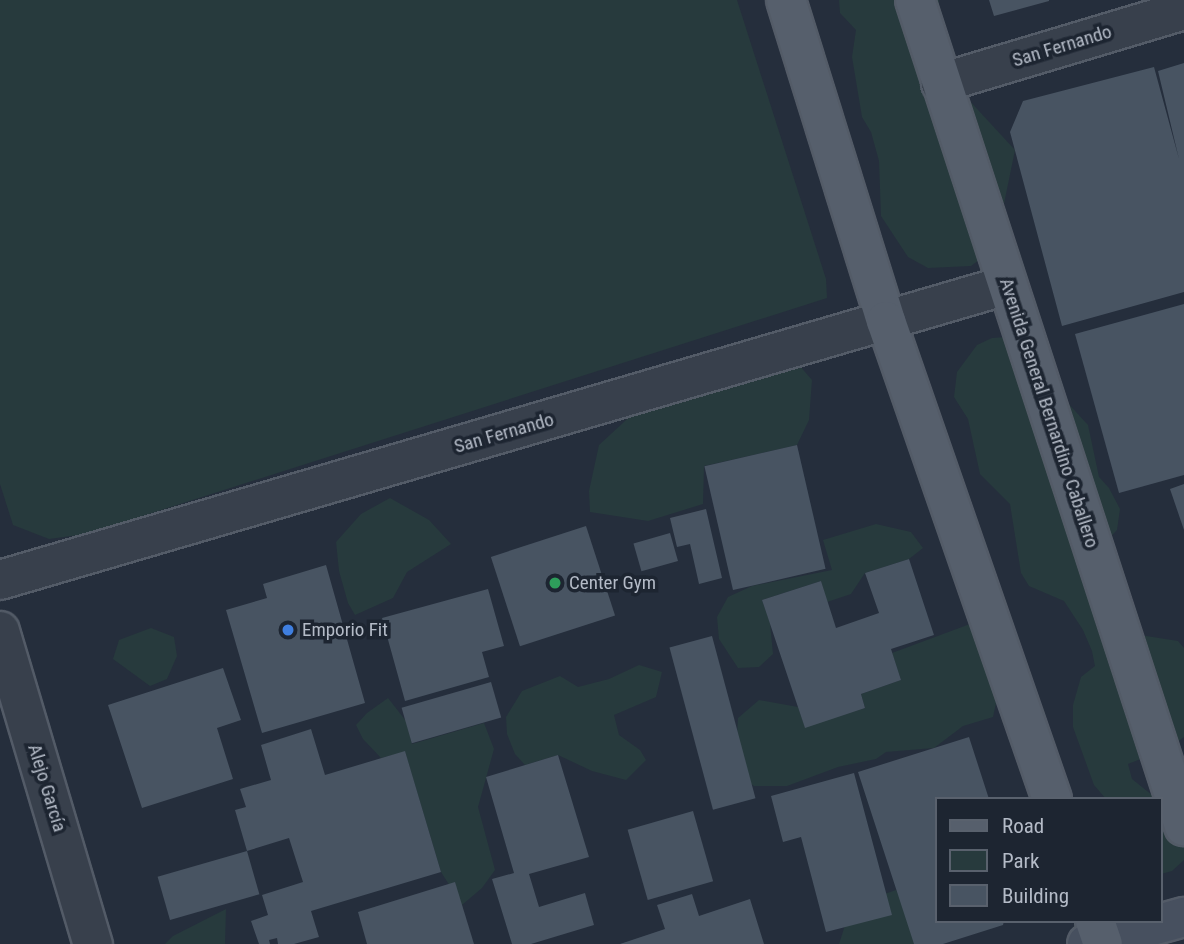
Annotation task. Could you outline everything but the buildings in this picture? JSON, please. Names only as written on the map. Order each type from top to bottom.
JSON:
[{"type":"main road","points":[[786,0],[887,321],[1051,797]]},
{"type":"main road","name":"Avenida General Bernardino Caballero","points":[[915,0],[1184,826]]},
{"type":"street","name":"San Fernando","points":[[941,83],[1184,10]]},
{"type":"street","name":"San Fernando","points":[[0,580],[1007,285]]},
{"type":"street","name":"Alejo García","points":[[0,631],[93,944]]},
{"type":"street","points":[[1163,922],[1184,917]]},
{"type":"street","points":[[1097,937],[1158,923]]},
{"type":"green space","points":[[0,0],[737,0],[826,279],[827,298],[86,534],[49,539],[13,525],[0,484]]},
{"type":"green space","points":[[839,0],[939,0],[935,21],[967,98],[1015,150],[995,248],[971,266],[928,268],[908,257],[881,216],[879,161],[871,132],[862,117],[852,57],[856,30],[840,13]]},
{"type":"green space","points":[[1007,337],[1088,425],[1099,477],[1109,488],[1120,509],[1117,530],[1102,546],[1140,635],[1178,641],[1184,648],[1184,737],[1169,748],[1128,764],[1132,779],[1154,797],[1104,797],[1094,785],[1073,727],[1073,705],[1081,677],[1095,666],[1092,651],[1083,630],[1064,601],[1029,586],[1021,573],[1010,504],[980,474],[968,419],[954,397],[957,372],[977,345],[992,338]]},
{"type":"green space","points":[[786,350],[812,380],[809,420],[797,445],[704,466],[703,504],[648,521],[590,512],[589,491],[599,445],[664,385]]},
{"type":"green space","points":[[390,498],[429,520],[451,544],[407,572],[393,598],[355,615],[348,603],[339,571],[336,542],[361,514]]},
{"type":"green space","points":[[876,524],[911,532],[923,548],[909,559],[865,573],[851,594],[827,602],[821,581],[762,600],[770,623],[773,654],[759,667],[738,668],[719,639],[717,617],[728,597],[752,586],[832,570],[823,540]]},
{"type":"green space","points":[[970,624],[990,649],[998,694],[993,717],[963,726],[934,748],[886,752],[876,759],[838,767],[787,786],[754,786],[735,772],[738,718],[759,700],[798,707],[805,727],[865,708],[861,694],[901,680],[892,653]]},
{"type":"green space","points":[[151,628],[174,637],[177,656],[167,679],[150,686],[113,659],[119,640]]},
{"type":"green space","points":[[639,665],[662,672],[656,697],[614,715],[619,735],[640,750],[646,760],[626,780],[592,771],[558,755],[525,765],[515,754],[507,734],[506,717],[522,691],[560,676],[578,687],[609,679]]},
{"type":"green space","points":[[388,698],[406,721],[412,744],[484,723],[494,749],[478,807],[495,870],[482,888],[462,905],[441,872],[405,752],[381,758],[363,739],[356,725]]},
{"type":"green space","points":[[1163,803],[1184,813],[1184,860],[1172,871],[1163,873]]},
{"type":"green space","points":[[896,890],[910,917],[915,944],[839,944],[849,913],[864,901]]},
{"type":"green space","points":[[226,909],[225,944],[165,944],[173,936]]},
{"type":"place","name":"Center Gym","points":[[555,583]]},
{"type":"place","name":"Emporio Fit","points":[[288,630]]}]
